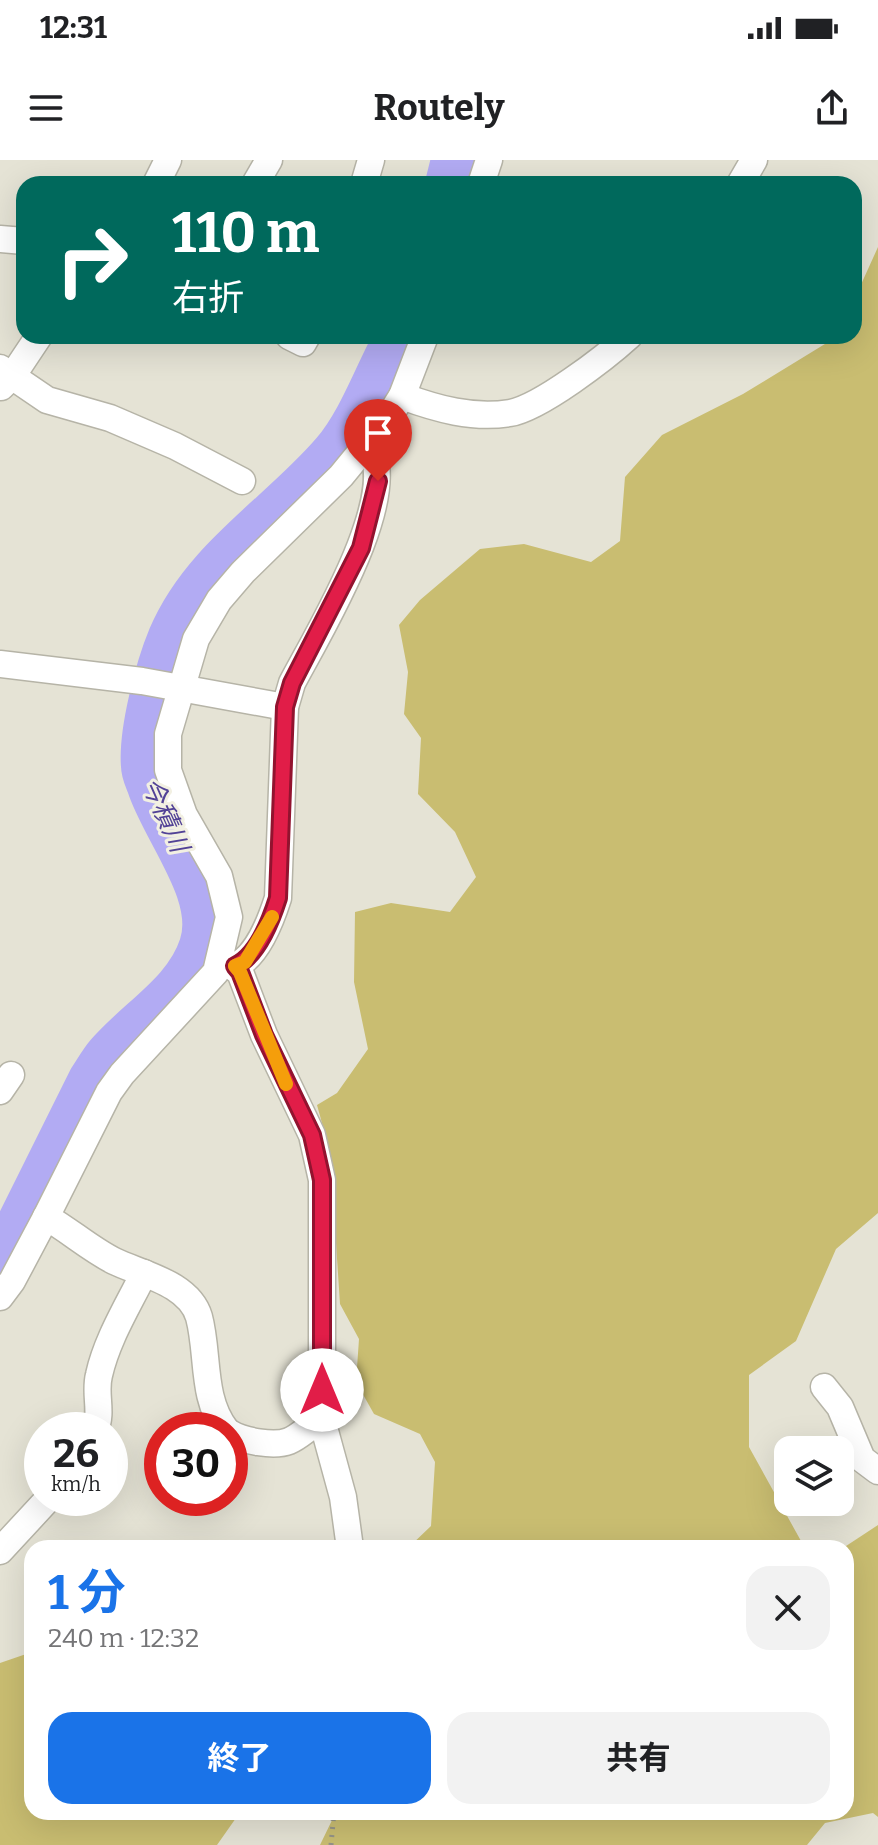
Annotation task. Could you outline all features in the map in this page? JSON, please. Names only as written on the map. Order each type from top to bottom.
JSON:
[{"type":"street","points":[[32,344],[4,377],[47,400],[110,418],[149,435],[242,481]]},
{"type":"street","points":[[227,962],[229,917],[219,876],[184,815],[168,770],[168,734],[180,688],[196,639],[219,600],[368,445],[402,396],[422,344]]},
{"type":"street","points":[[402,396],[436,409],[485,416],[515,412],[570,382],[619,344]]},
{"type":"street","points":[[1,1293],[46,1217],[109,1092],[122,1074],[216,972],[227,962],[245,962],[271,920],[278,898],[285,707],[292,683],[361,548],[378,481],[373,452],[368,445]]},
{"type":"street","points":[[0,664],[180,688],[285,707]]},
{"type":"street","points":[[227,962],[240,972],[264,1035],[312,1135],[322,1180],[322,1420],[343,1497],[349,1540]]},
{"type":"street","points":[[46,1217],[112,1260],[176,1290],[192,1303],[199,1316],[211,1399],[218,1412]]},
{"type":"street","points":[[99,1412],[97,1381],[103,1358],[144,1273]]},
{"type":"street","points":[[824,1387],[840,1407],[862,1459],[878,1471]]},
{"type":"street","points":[[248,1439],[281,1444],[322,1420]]},
{"type":"street","points":[[0,1551],[32,1516]]},
{"type":"path","points":[[331,1845],[334,1820]]},
{"type":"shaded area","points":[[878,247],[878,1213],[836,1249],[796,1341],[749,1375],[749,1447],[774,1492],[774,1516],[787,1516],[800,1540],[416,1540],[431,1526],[435,1462],[420,1434],[374,1414],[356,1382],[359,1339],[340,1304],[330,1152],[317,1105],[337,1093],[368,1049],[354,982],[355,912],[391,903],[450,912],[476,877],[455,832],[418,794],[421,738],[404,714],[408,672],[399,625],[420,600],[480,549],[524,544],[591,562],[620,541],[625,477],[662,435],[743,394],[825,344],[862,344],[862,282]]},
{"type":"shaded area","points":[[878,1525],[878,1817],[873,1813],[854,1817],[854,1541]]},
{"type":"shaded area","points":[[24,1655],[24,1820],[235,1820],[217,1845],[0,1845],[0,1663]]},
{"type":"shaded area","points":[[332,1820],[839,1820],[825,1823],[807,1845],[320,1845]]},
{"type":"waterway","name":"今積川","points":[[450,176],[454,160]]},
{"type":"waterway","name":"今積川","points":[[0,1263],[91,1080],[120,1042],[174,992],[195,963],[202,946],[204,907],[198,887],[144,769],[148,719],[171,637],[185,609],[223,561],[313,476],[344,440],[394,344]]},
{"type":"slow traffic","points":[[272,917],[245,962],[235,966],[286,1084]]},
{"type":"route","points":[[322,1390],[322,1180],[312,1135],[235,966],[245,962],[271,920],[278,898],[285,707],[292,683],[361,548],[378,481]]}]
